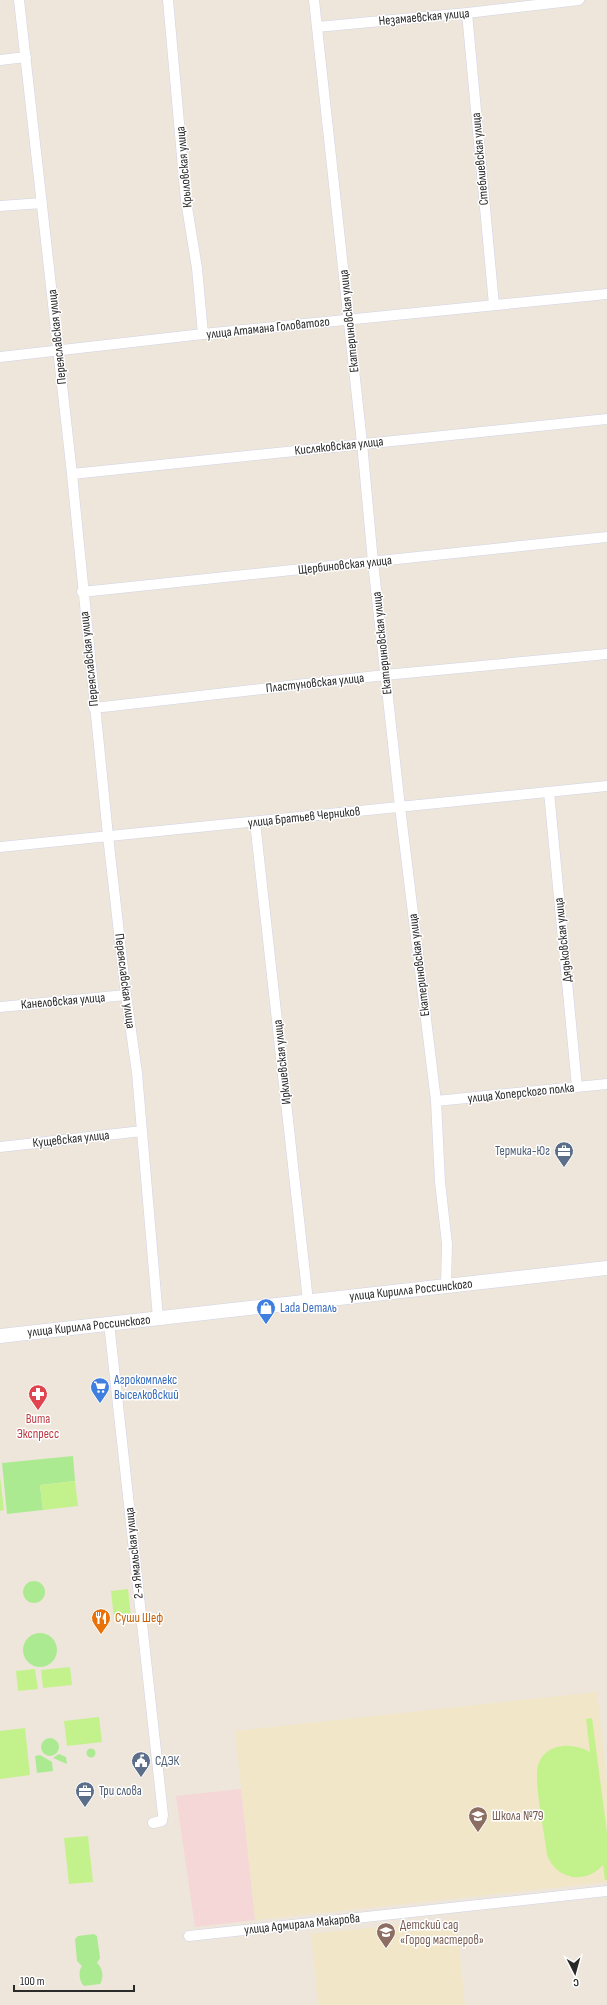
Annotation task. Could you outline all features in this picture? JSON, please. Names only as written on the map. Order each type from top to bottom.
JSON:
[{"type":"main road","name":"улица Кирилла Россинского","points":[[0,1336],[607,1268]]},
{"type":"street","name":"Переяславская улица","points":[[19,0],[72,474],[82,592],[108,836],[126,995],[137,1073],[158,1318]]},
{"type":"street","name":"Крыловская улица","points":[[168,0],[186,201],[197,268],[203,334]]},
{"type":"street","name":"Екатериновская улица","points":[[314,0],[349,319],[385,675],[436,1101],[440,1182],[448,1244],[446,1286]]},
{"type":"street","name":"Незамаевская улица","points":[[317,27],[467,13],[579,0]]},
{"type":"street","name":"Стеблиевская улица","points":[[467,13],[494,304]]},
{"type":"street","points":[[0,60],[26,57]]},
{"type":"street","points":[[0,206],[42,203]]},
{"type":"street","name":"улица Атамана Головатого","points":[[0,357],[203,334],[607,294]]},
{"type":"street","name":"Кисляковская улица","points":[[72,474],[607,418]]},
{"type":"street","name":"Щербиновская улица","points":[[82,592],[607,536]]},
{"type":"street","name":"Пластуновская улица","points":[[94,708],[385,675],[607,654]]},
{"type":"street","name":"улица Братьев Черников","points":[[0,847],[607,786]]},
{"type":"street","name":"Дядьковская улица","points":[[548,792],[577,1087]]},
{"type":"street","name":"Ирклиевская улица","points":[[255,822],[308,1301]]},
{"type":"street","name":"Канеловская улица","points":[[0,1007],[126,995]]},
{"type":"street","name":"улица Хоперского полка","points":[[436,1101],[607,1084]]},
{"type":"street","name":"Кущевская улица","points":[[0,1147],[142,1132]]},
{"type":"street","name":"2-я Ямальская улица","points":[[109,1323],[163,1815],[162,1821],[153,1823]]},
{"type":"street","name":"улица Адмирала Макарова","points":[[189,1936],[607,1891]]},
{"type":"shaded area","name":"Школа №79","points":[[597,1692],[607,1784],[607,1882],[255,1920],[235,1731]]},
{"type":"shaded area","points":[[241,1789],[255,1920],[195,1927],[176,1796]]},
{"type":"shaded area","name":"Детский сад «Город мастеров»","points":[[456,1919],[465,2005],[318,2005],[311,1934]]},
{"type":"green space","points":[[73,1456],[75,1481],[40,1485],[43,1510],[7,1514],[2,1463]]},
{"type":"green space","points":[[0,1476],[4,1510],[0,1511]]},
{"type":"green space","points":[[75,1481],[78,1506],[43,1510],[40,1485]]},
{"type":"green space","points":[[34,1581],[38,1582],[44,1588],[44,1596],[38,1602],[34,1603],[30,1602],[24,1596],[23,1592],[24,1588],[30,1582]]},
{"type":"green space","points":[[128,1589],[131,1617],[114,1619],[111,1591]]},
{"type":"green space","points":[[43,1633],[52,1638],[56,1643],[56,1657],[52,1662],[47,1666],[37,1667],[33,1666],[24,1657],[23,1647],[24,1643],[33,1634]]},
{"type":"green space","points":[[70,1667],[72,1685],[43,1688],[41,1670]]},
{"type":"green space","points":[[35,1669],[38,1689],[18,1691],[16,1671]]},
{"type":"green space","points":[[99,1717],[102,1742],[67,1746],[64,1721]]},
{"type":"green space","points":[[592,1718],[607,1833],[607,1880],[605,1880],[603,1865],[588,1875],[572,1877],[565,1875],[552,1864],[547,1855],[538,1794],[538,1765],[542,1757],[548,1751],[556,1747],[564,1746],[582,1748],[590,1752],[586,1719]]},
{"type":"green space","points":[[25,1728],[30,1775],[0,1779],[0,1731]]},
{"type":"green space","points":[[50,1738],[56,1741],[59,1747],[56,1753],[50,1756],[44,1753],[41,1747],[44,1741]]},
{"type":"green space","points":[[91,1748],[96,1753],[91,1758],[86,1753]]},
{"type":"green space","points":[[59,1754],[66,1757],[67,1764],[53,1758]]},
{"type":"green space","points":[[40,1755],[52,1762],[53,1771],[37,1773],[35,1756]]},
{"type":"green space","points":[[88,1836],[93,1882],[69,1884],[64,1838]]},
{"type":"green space","points":[[94,1934],[97,1936],[100,1958],[97,1963],[102,1970],[102,1979],[100,1984],[84,1986],[80,1979],[80,1971],[82,1966],[77,1961],[75,1939],[78,1936]]},
{"type":"place","name":"Термика-Юг","points":[[564,1168]]},
{"type":"place","name":"Lada Dеталь","points":[[266,1325]]},
{"type":"place","name":"Агрокомплекс Выселковский","points":[[100,1404]]},
{"type":"place","name":"Вита Экспресс","points":[[38,1411]]},
{"type":"place","name":"Суши Шеф","points":[[101,1635]]},
{"type":"place","name":"СДЭК","points":[[141,1778]]},
{"type":"place","name":"Три слова","points":[[85,1808]]},
{"type":"place","name":"Школа №79","points":[[478,1833]]},
{"type":"place","name":"Детский сад «Город мастеров»","points":[[386,1949]]}]
